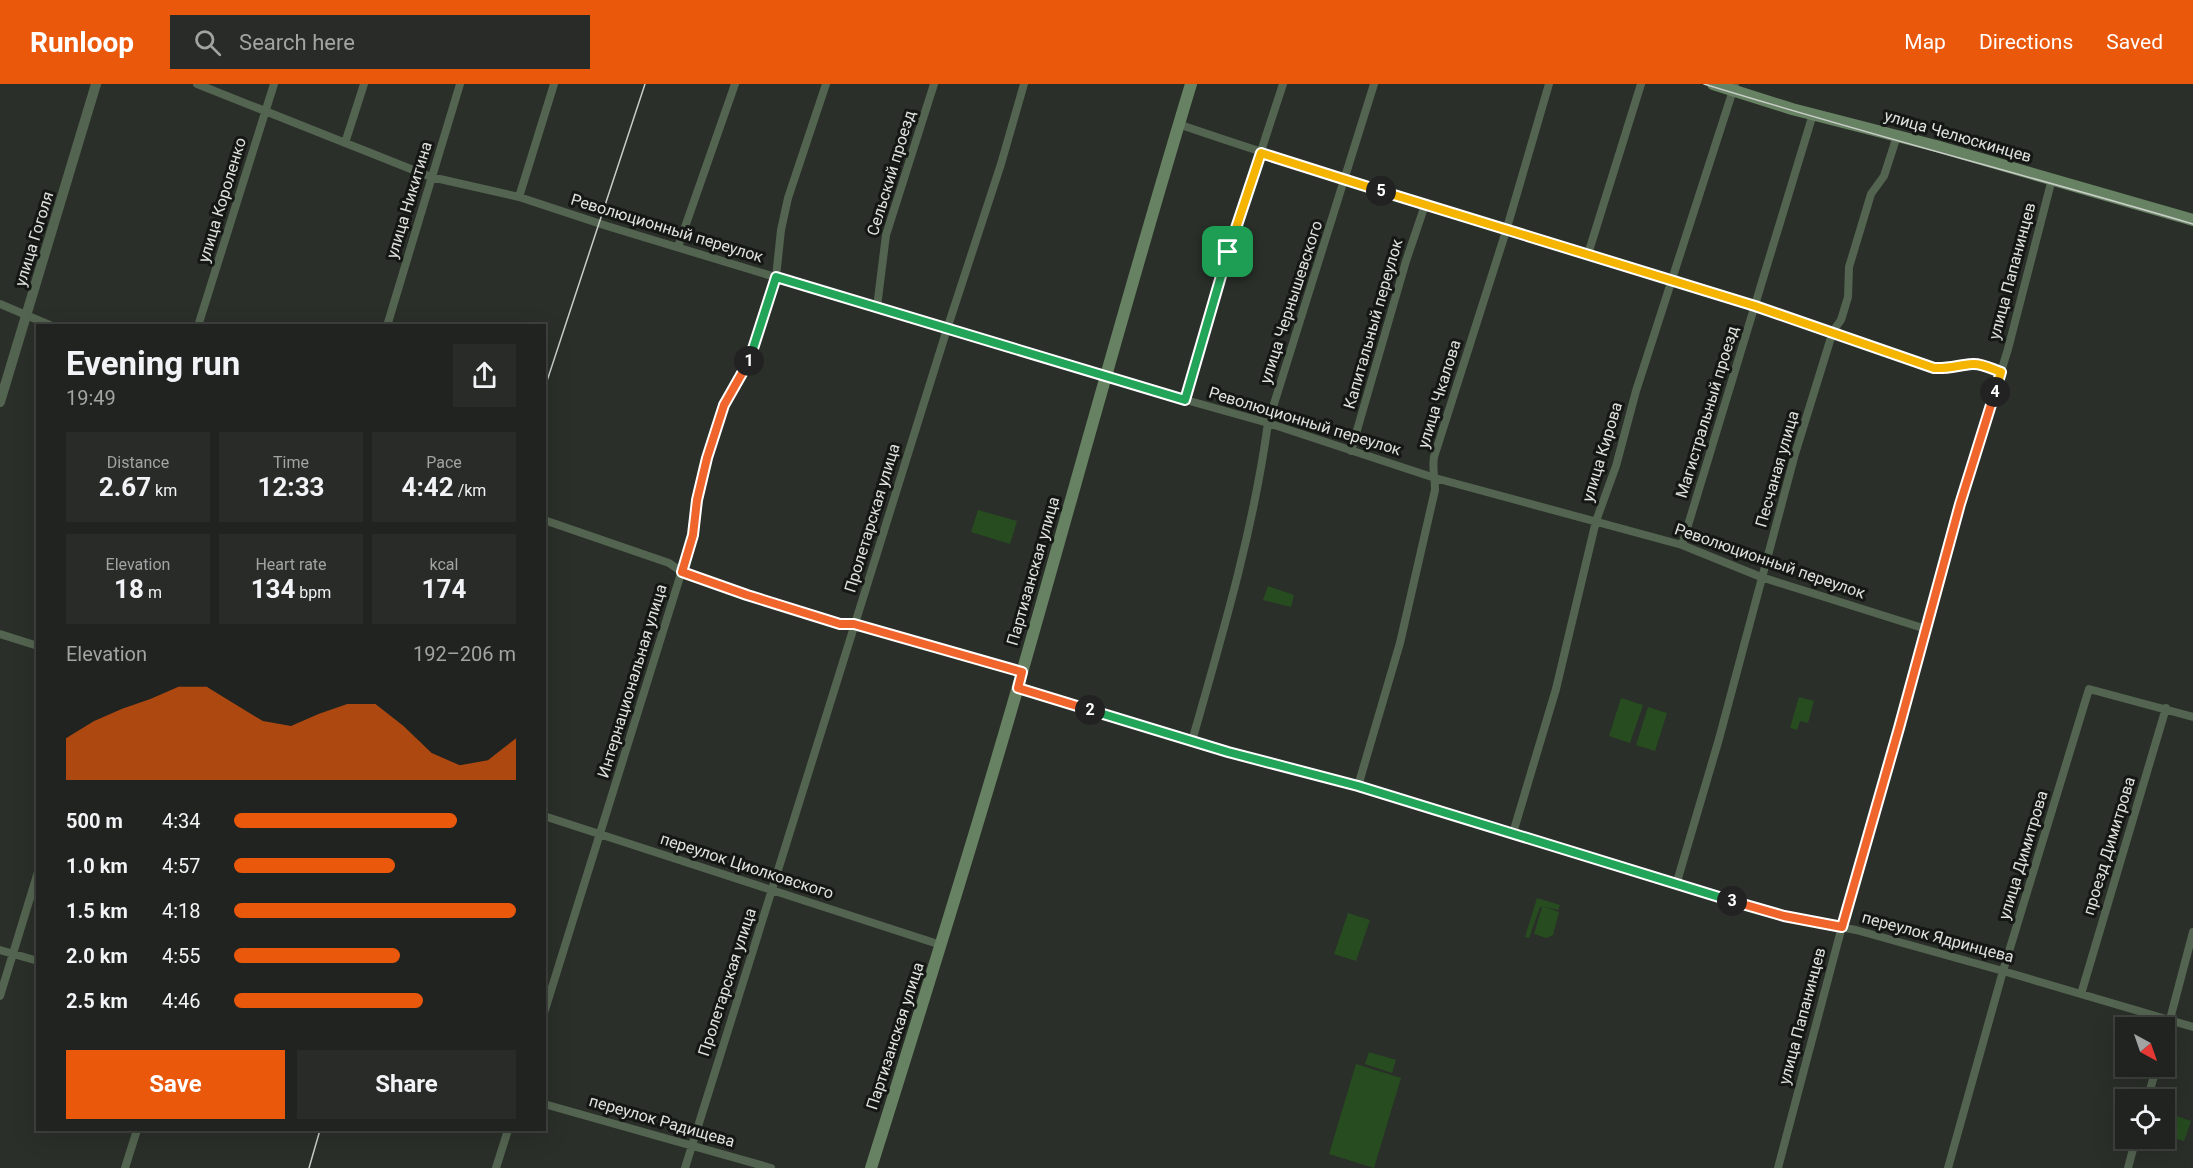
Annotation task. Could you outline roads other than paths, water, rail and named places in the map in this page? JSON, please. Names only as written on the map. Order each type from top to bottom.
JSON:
[{"type":"main road","name":"Партизанская улица","points":[[870,1168],[941,945],[1018,688],[1104,377],[1191,84]]},
{"type":"main road","name":"улица Челюскинцев","points":[[1713,84],[1734,87],[1813,114],[2193,220]]},
{"type":"street","name":"улица Гоголя","points":[[0,402],[96,84]]},
{"type":"street","name":"Революционный переулок","points":[[197,84],[431,177],[519,197],[1104,377],[1268,423],[1435,477],[1682,545],[1761,577],[1926,629]]},
{"type":"street","name":"улица Короленко","points":[[199,324],[274,84]]},
{"type":"street","points":[[345,143],[364,84]]},
{"type":"street","name":"улица Никитина","points":[[388,324],[460,84]]},
{"type":"street","points":[[519,197],[554,84]]},
{"type":"street","points":[[678,247],[735,84]]},
{"type":"street","name":"Интернациональная улица","points":[[546,1007],[693,535],[697,500],[707,458],[724,405],[748,362],[776,277],[781,230],[788,198],[826,84]]},
{"type":"street","name":"Сельский проезд","points":[[877,307],[886,235],[934,84]]},
{"type":"street","name":"Пролетарская улица","points":[[685,1168],[947,328],[1001,164],[1024,84]]},
{"type":"street","points":[[1185,400],[1228,252],[1283,84]]},
{"type":"street","name":"улица Чернышевского","points":[[1192,741],[1232,602],[1261,474],[1268,423],[1374,84]]},
{"type":"street","name":"улица Чкалова","points":[[1358,786],[1401,643],[1435,490],[1432,465],[1434,456],[1506,231],[1549,84]]},
{"type":"street","points":[[1588,254],[1641,84]]},
{"type":"street","name":"улица Кирова","points":[[1513,833],[1557,689],[1596,521],[1616,466],[1636,391],[1734,87]]},
{"type":"street","name":"Магистральный проезд","points":[[1682,545],[1813,114]]},
{"type":"street","points":[[1179,124],[1261,153],[1506,231],[1755,306],[1934,368],[1947,369],[1973,364],[2001,372]]},
{"type":"street","name":"Песчаная улица","points":[[1676,885],[1719,738],[1795,454],[1833,332],[1844,313],[1848,297],[1849,267],[1871,194],[1884,176],[1897,136]]},
{"type":"street","name":"улица Папанинцев","points":[[1778,1168],[1842,927],[1960,504],[2001,372],[2052,179]]},
{"type":"street","name":"Капитальный переулок","points":[[1352,451],[1406,261],[1425,205]]},
{"type":"street","points":[[0,304],[47,324]]},
{"type":"street","points":[[546,521],[669,563],[682,572],[747,595],[840,624],[854,624],[1022,672]]},
{"type":"street","points":[[0,634],[36,645]]},
{"type":"street","name":"переулок Ядринцева","points":[[1018,688],[1192,741],[1358,786],[1676,885],[1784,916],[1842,927],[2003,970],[2160,1017]]},
{"type":"street","name":"улица Димитрова","points":[[1948,1168],[2003,970],[2089,689],[2166,708]]},
{"type":"street","points":[[2166,708],[2193,717]]},
{"type":"street","name":"проезд Димитрова","points":[[2080,994],[2166,708]]},
{"type":"street","name":"переулок Циолковского","points":[[546,817],[941,945]]},
{"type":"street","points":[[0,996],[36,879]]},
{"type":"street","points":[[2171,1017],[2193,932]]},
{"type":"street","points":[[0,950],[36,960]]},
{"type":"street","name":"переулок Ядринцева","points":[[2175,1022],[2193,1027]]},
{"type":"street","name":"переулок Радищева","points":[[546,1105],[771,1168]]},
{"type":"street","points":[[125,1168],[137,1131]]},
{"type":"street","points":[[496,1168],[508,1131]]},
{"type":"street","points":[[2128,1168],[2133,1149]]},
{"type":"tram line","points":[[546,384],[645,84]]},
{"type":"tram line","points":[[1704,84],[2193,224]]},
{"type":"tram line","points":[[309,1168],[320,1131]]}]
